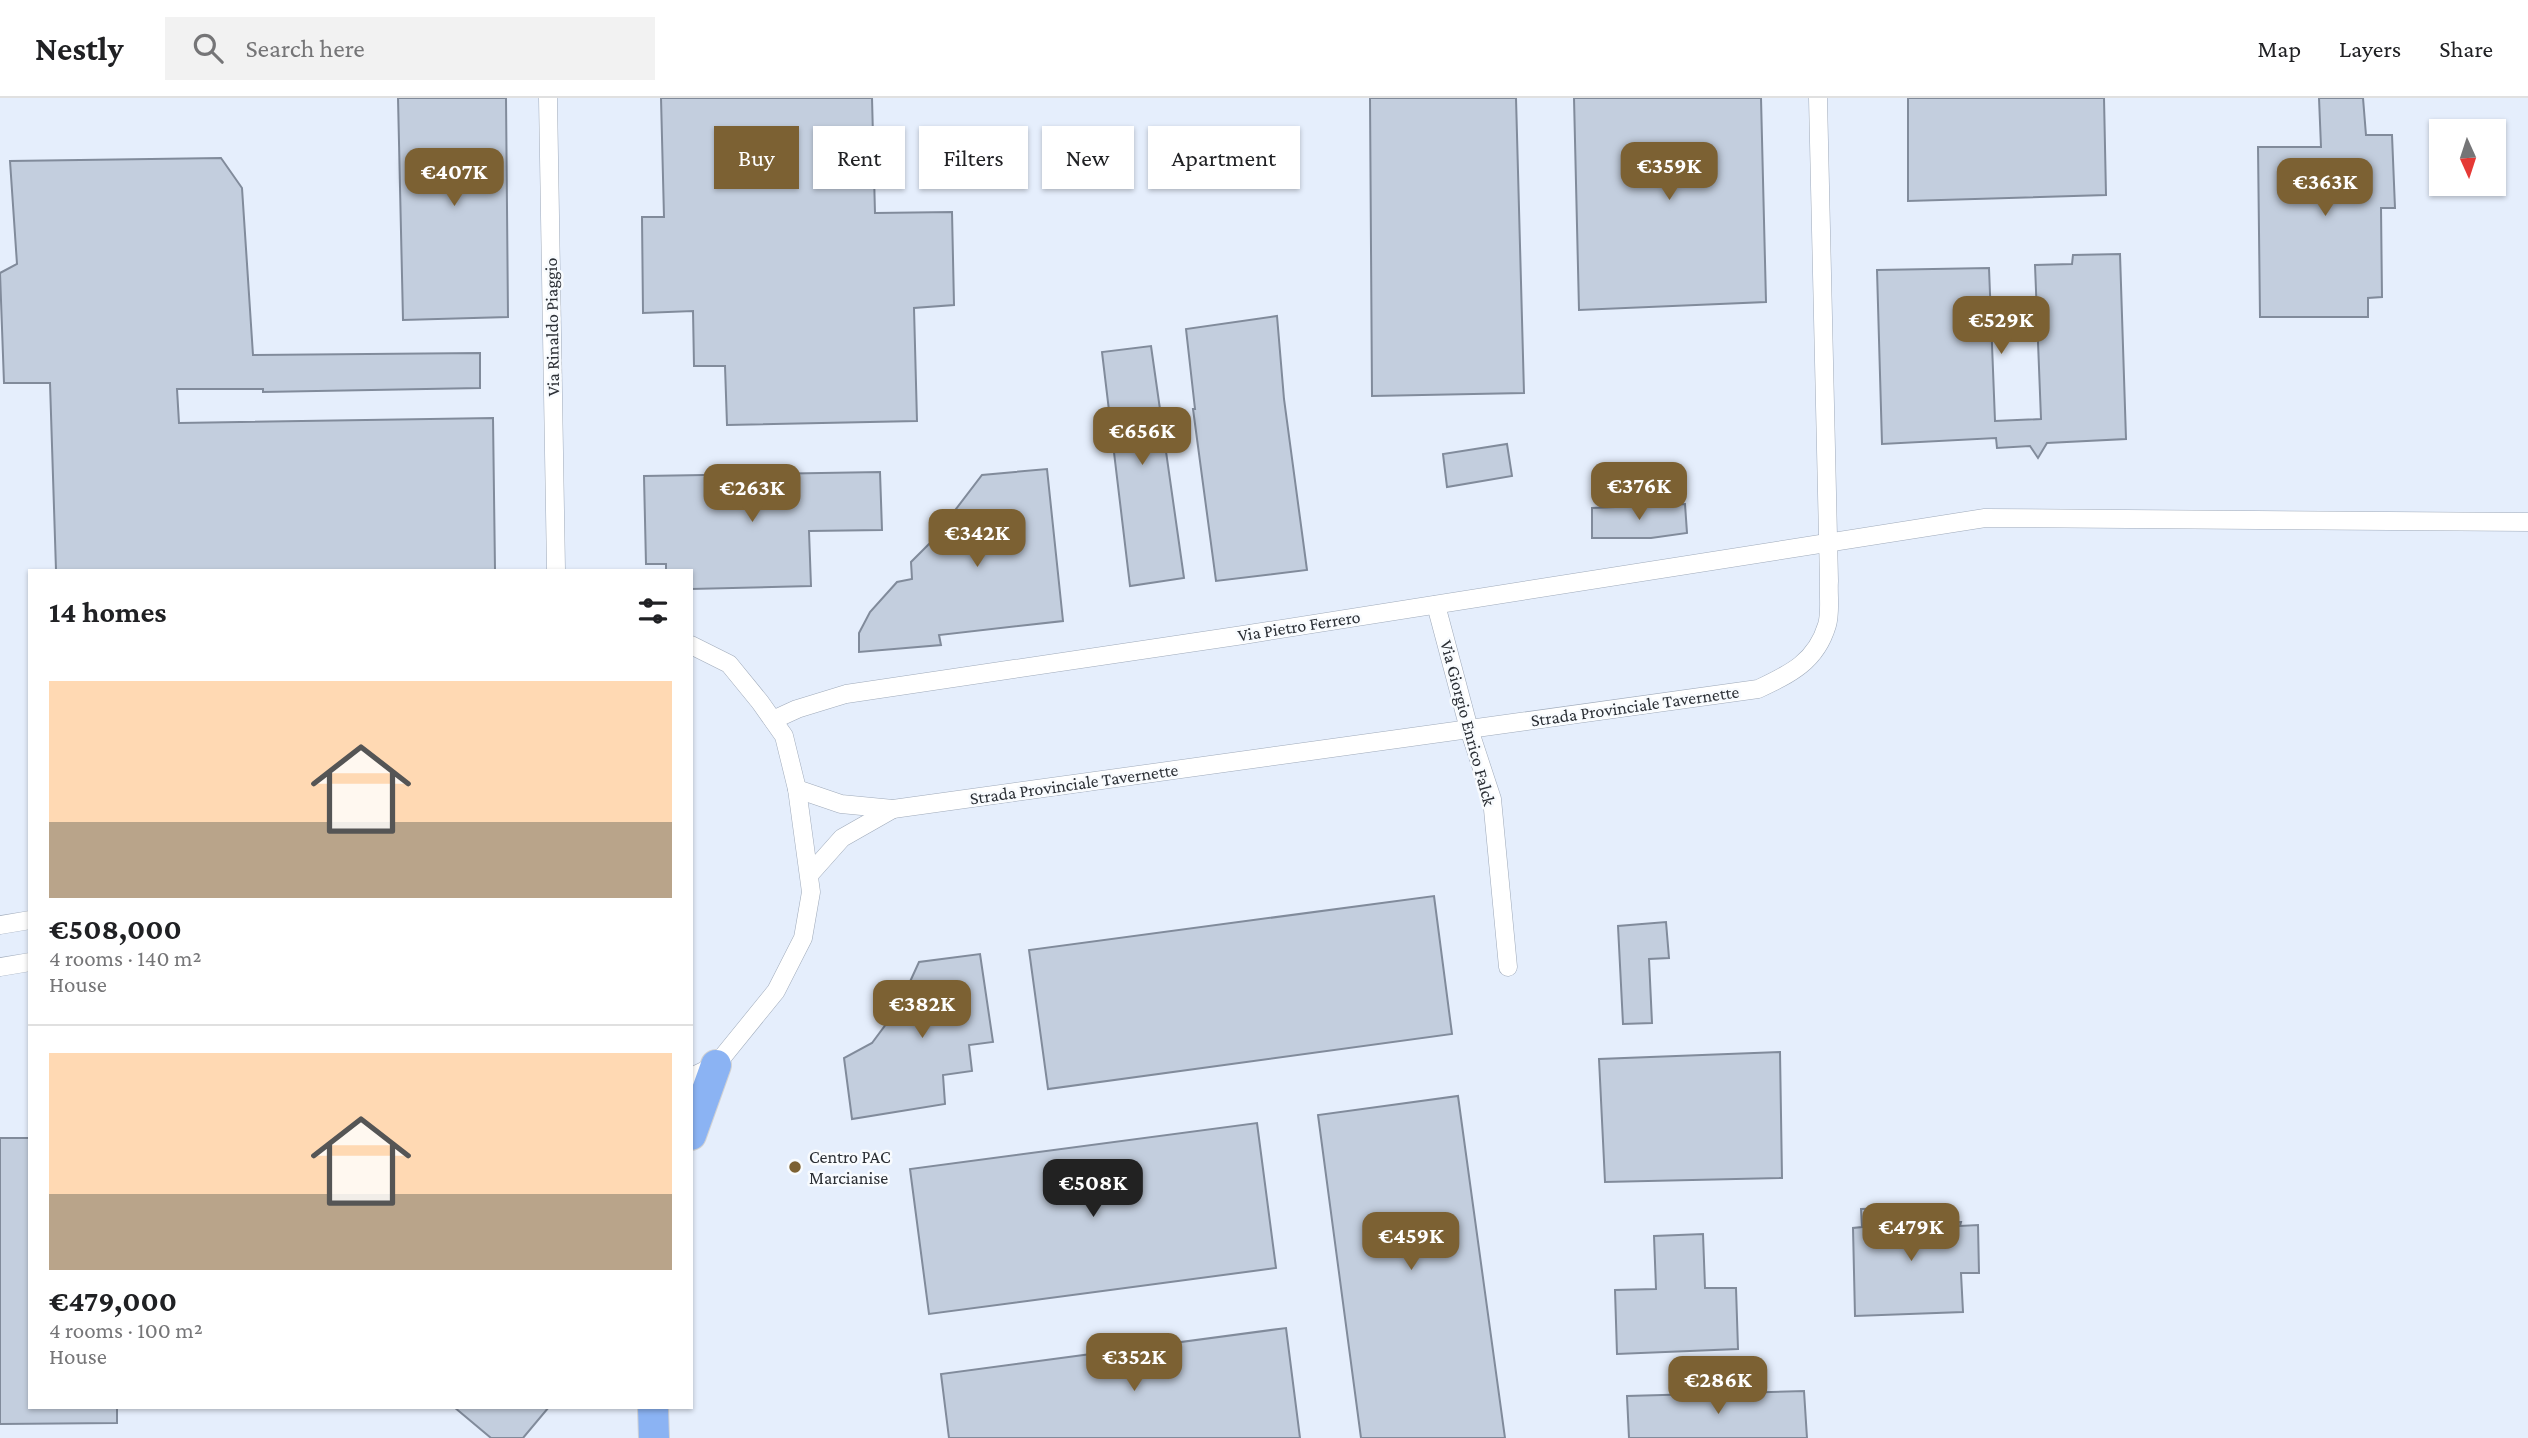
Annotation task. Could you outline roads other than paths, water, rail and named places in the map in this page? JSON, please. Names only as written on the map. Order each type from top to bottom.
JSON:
[{"type":"highway","points":[[693,1125],[704,1071]]},
{"type":"highway","points":[[653,1409],[654,1438]]},
{"type":"street","name":"Via Rinaldo Piaggio","points":[[548,98],[558,566]]},
{"type":"street","name":"Strada Provinciale Tavernette","points":[[797,789],[841,804],[893,809],[1758,689],[1785,677],[1813,655],[1828,624],[1818,98]]},
{"type":"street","name":"Via Pietro Ferrero","points":[[773,720],[797,709],[846,694],[1436,605],[1985,518],[2528,522]]},
{"type":"street","name":"Via Giorgio Enrico Falck","points":[[1436,605],[1469,729],[1492,799],[1508,967]]},
{"type":"street","points":[[693,646],[729,664],[784,736],[797,789],[811,892],[803,938],[776,991],[704,1071]]},
{"type":"street","name":"Strada Provinciale Tavernette","points":[[810,874],[842,838],[893,809]]},
{"type":"street","points":[[0,925],[28,920]]},
{"type":"street","points":[[0,967],[28,962]]},
{"type":"place","name":"Centro PAC Marcianise","points":[[795,1167]]}]
